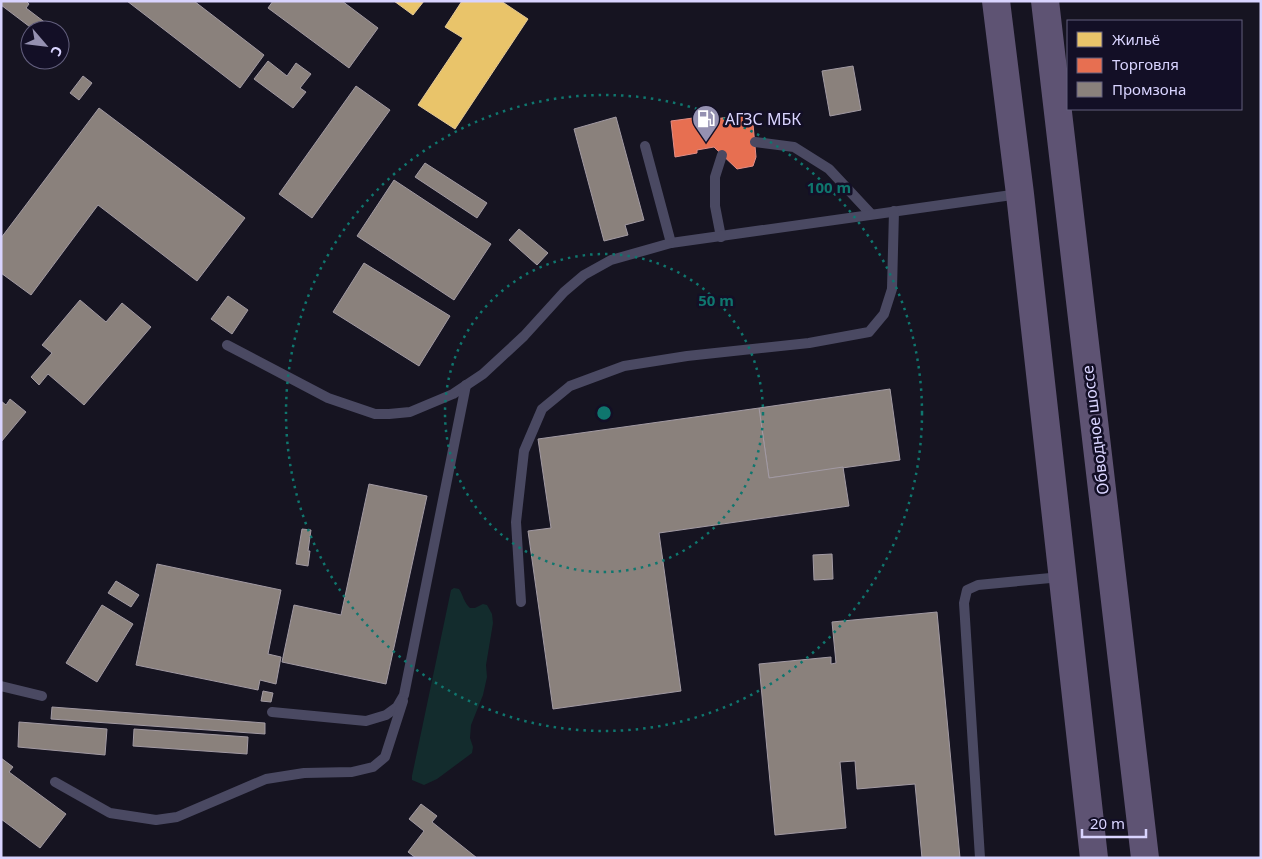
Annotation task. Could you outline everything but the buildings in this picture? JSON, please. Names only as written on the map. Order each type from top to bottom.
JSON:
[{"type":"main road","points":[[996,1],[1020,194],[1094,858]]},
{"type":"main road","name":"Обводное шоссе","points":[[1044,1],[1145,858]]},
{"type":"lane","points":[[755,142],[794,146],[829,169],[871,214]]},
{"type":"lane","points":[[645,146],[671,243]]},
{"type":"lane","points":[[721,237],[715,206],[715,177],[722,155]]},
{"type":"lane","points":[[226,345],[328,398],[375,414],[410,412],[453,394],[483,374],[524,336],[564,292],[584,274],[611,260],[671,243],[894,210],[1020,194]]},
{"type":"lane","points":[[521,602],[516,522],[524,451],[542,409],[570,386],[624,366],[687,356],[810,343],[869,332],[884,314],[892,289],[894,210]]},
{"type":"lane","points":[[54,782],[110,812],[156,820],[177,817],[266,779],[304,773],[352,772],[373,767],[385,757],[404,695],[466,385]]},
{"type":"lane","points":[[980,858],[964,603],[967,590],[978,585],[1062,577]]},
{"type":"lane","points":[[1,686],[42,696]]},
{"type":"lane","points":[[272,712],[366,722],[386,715],[397,707],[404,695]]},
{"type":"green space","points":[[454,588],[459,589],[470,608],[483,604],[487,605],[492,614],[493,623],[486,665],[487,677],[483,695],[471,725],[472,753],[437,779],[424,785],[412,780],[412,776],[451,590]]},
{"type":"place","name":"АГЗС МБК","points":[[706,143]]}]
